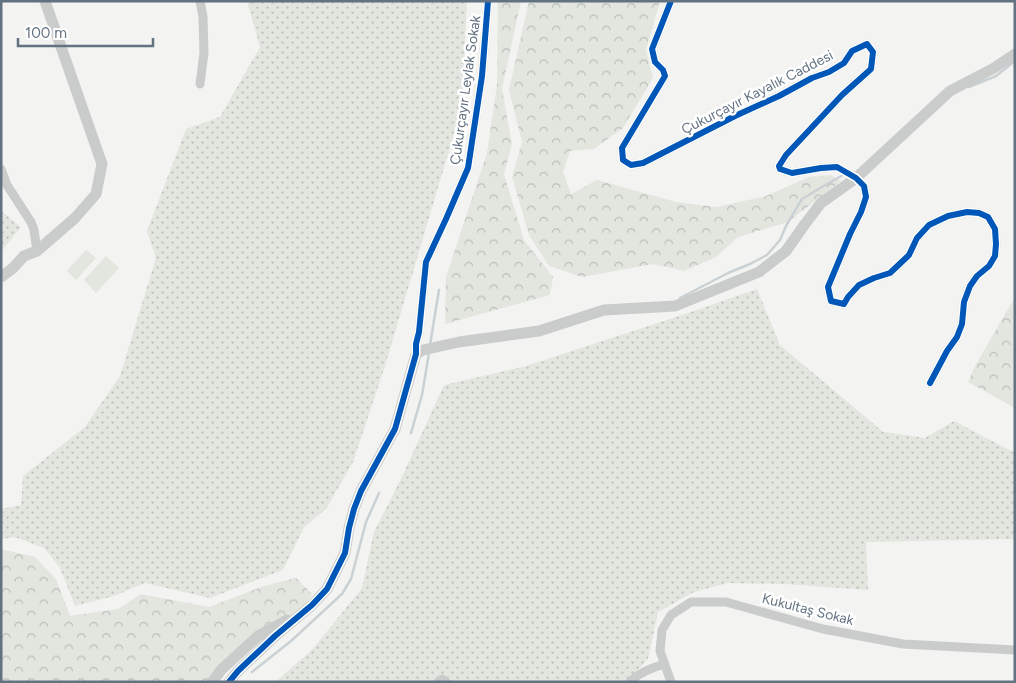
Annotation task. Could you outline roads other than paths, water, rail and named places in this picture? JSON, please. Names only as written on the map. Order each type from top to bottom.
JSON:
[{"type":"street","points":[[1,277],[24,256],[37,250],[75,218],[96,194],[102,164],[45,1]]},
{"type":"street","points":[[200,1],[204,17],[204,53],[200,84]]},
{"type":"street","name":"Çukurçayır Leylak Sokak","points":[[419,352],[416,344],[419,332],[426,262],[468,168],[482,76],[488,1]]},
{"type":"street","name":"Çukurçayır Kayalık Caddesi","points":[[671,1],[652,48],[655,62],[663,70],[665,76],[622,148],[622,160],[631,165],[643,163],[812,78],[829,72],[844,62],[852,51],[867,44],[873,52],[871,69],[842,95],[786,155],[779,166],[780,170],[792,173],[820,168],[837,168],[856,178]]},
{"type":"street","points":[[229,682],[238,671],[312,605],[327,589],[345,553],[349,528],[361,491],[395,429],[419,352],[460,342],[540,331],[604,310],[675,306],[759,272],[786,251],[821,203],[856,178],[950,91],[994,68],[1015,54]]},
{"type":"street","points":[[1,169],[7,184],[31,222],[37,250]]},
{"type":"street","points":[[856,178],[864,186],[866,197],[828,287],[831,301],[844,304],[859,285],[890,273],[909,255],[917,238],[929,225],[948,216],[967,212],[979,213],[988,217],[995,229],[995,256],[989,266],[977,276],[970,286],[964,302],[962,324],[957,337],[947,351],[930,383]]},
{"type":"street","name":"Kukultaş Sokak","points":[[671,682],[660,651],[662,630],[671,615],[691,602],[726,602],[823,629],[903,644],[1015,650]]},
{"type":"street","points":[[212,682],[222,669],[258,636],[312,605]]},
{"type":"street","points":[[630,682],[650,669],[664,664]]},
{"type":"street","points":[[438,682],[442,679],[446,682]]},
{"type":"waterway","points":[[969,87],[996,76],[1015,61]]},
{"type":"waterway","points":[[680,298],[767,255],[780,240],[802,199],[843,175]]},
{"type":"waterway","points":[[430,345],[439,290]]},
{"type":"waterway","points":[[411,433],[422,395],[429,353]]},
{"type":"waterway","points":[[252,672],[291,641],[342,594],[351,579],[366,522],[379,493]]}]
